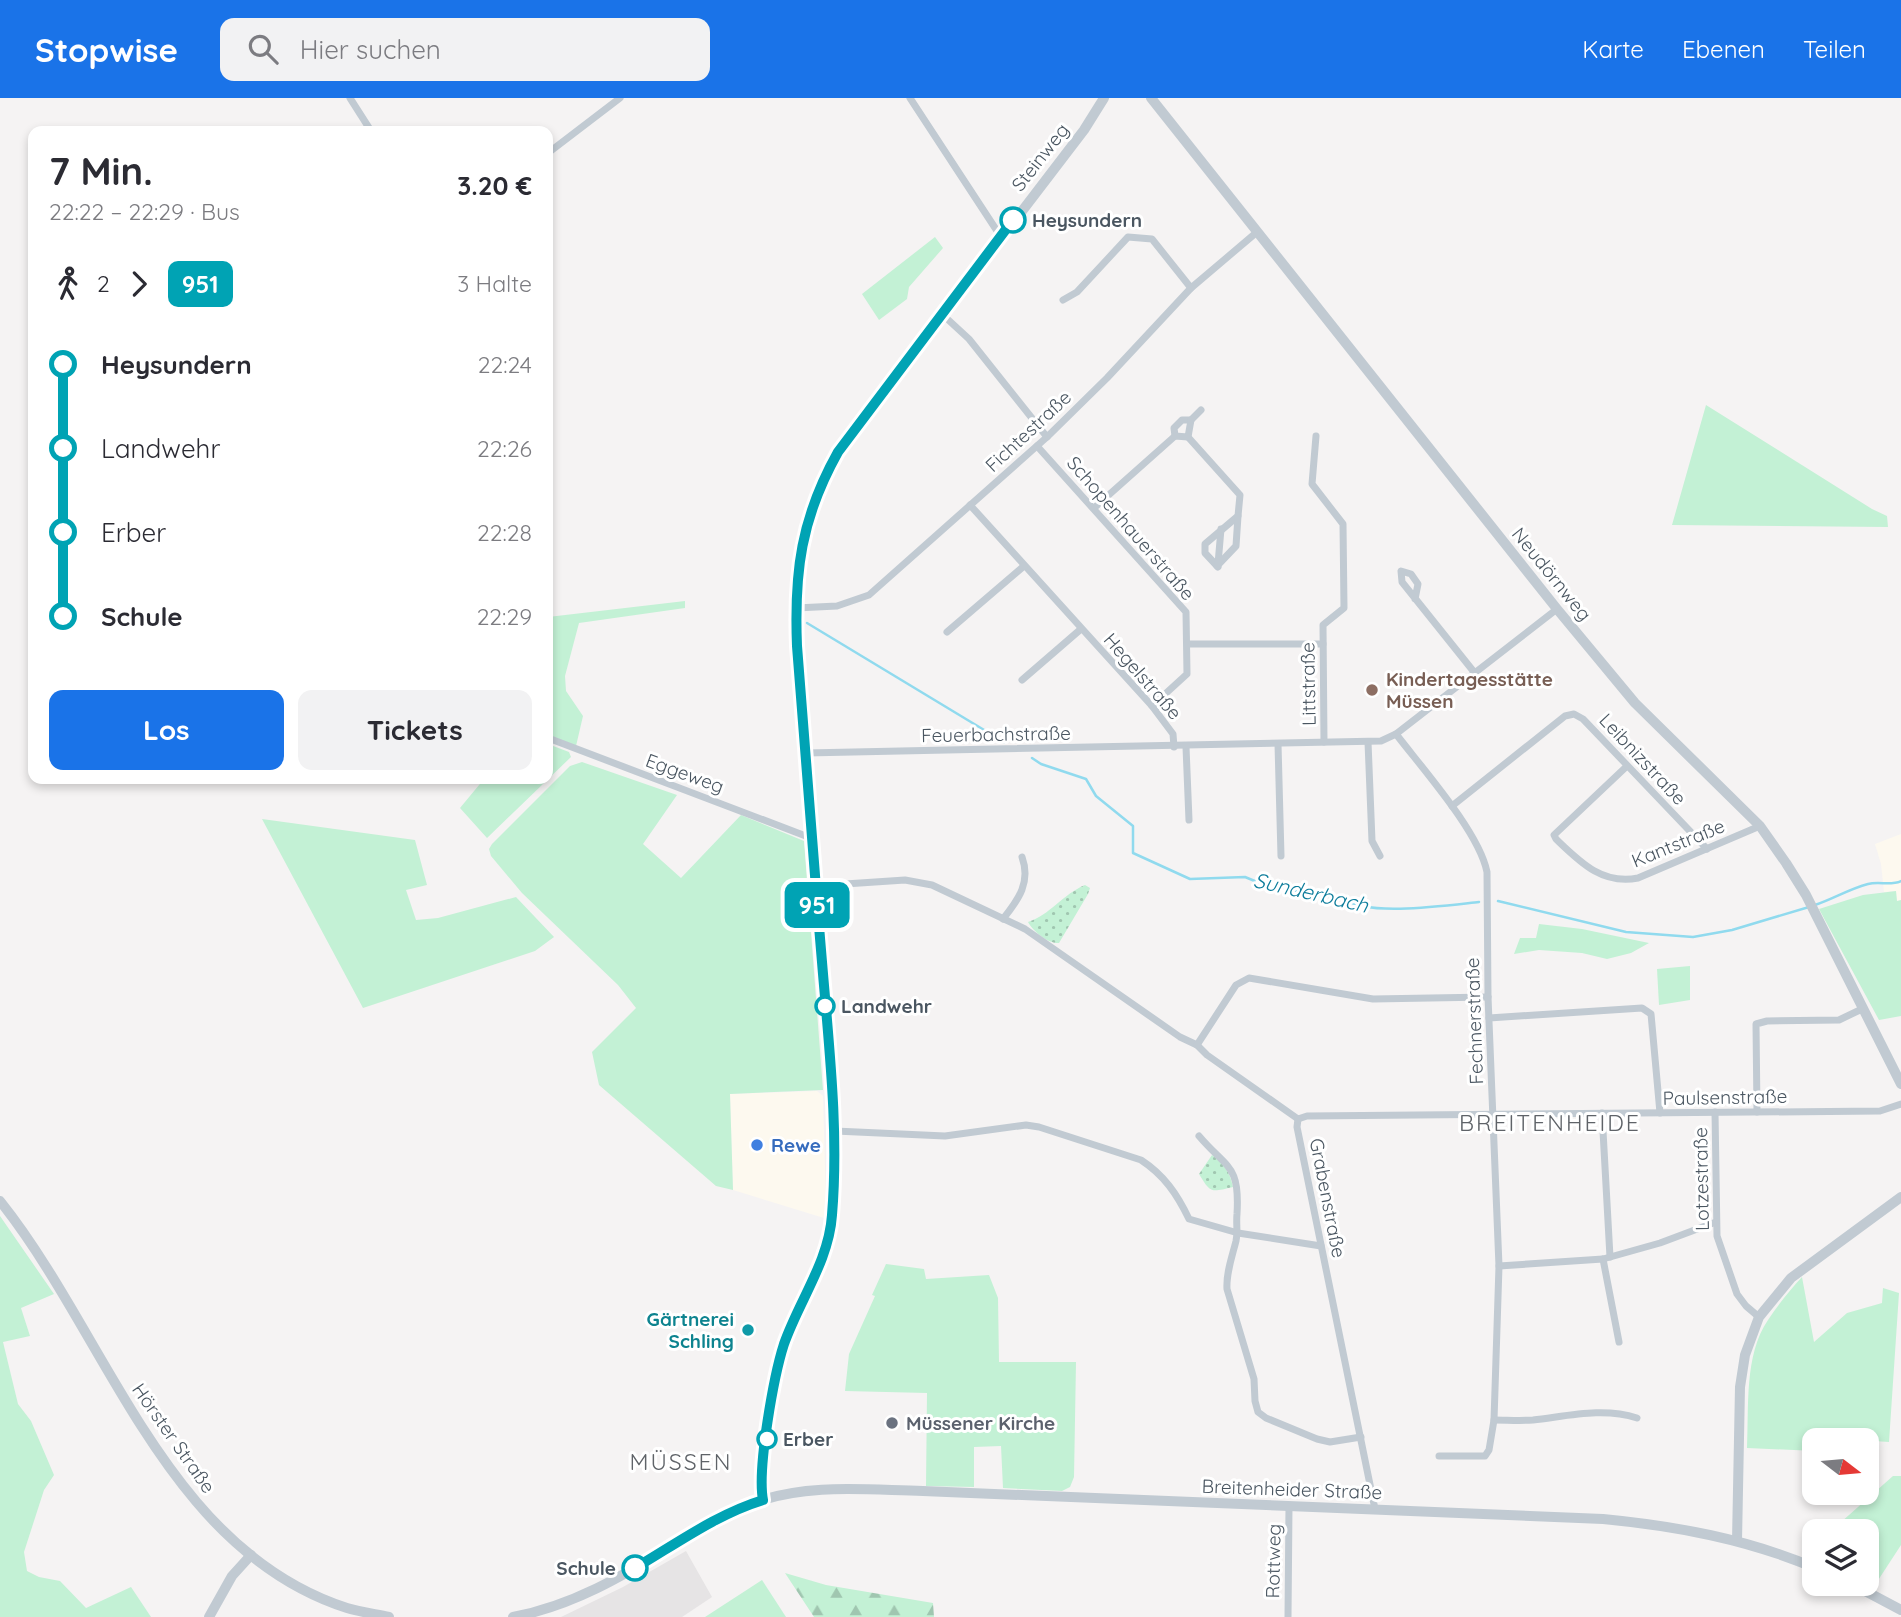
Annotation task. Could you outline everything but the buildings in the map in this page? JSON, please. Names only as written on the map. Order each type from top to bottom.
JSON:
[{"type":"street","points":[[349,98],[368,126]]},
{"type":"street","points":[[553,149],[620,98]]},
{"type":"street","points":[[910,98],[1000,237]]},
{"type":"street","name":"Steinweg","points":[[763,1500],[766,1446],[779,1364],[785,1343],[820,1263],[832,1220],[835,1131],[811,838],[796,608],[801,544],[824,477],[850,436],[1084,130],[1104,98]]},
{"type":"street","name":"Neudörnweg","points":[[1151,98],[1557,609],[1635,703],[1760,826],[1786,863],[1811,907],[1901,1084]]},
{"type":"street","name":"Fichtestraße","points":[[796,608],[837,606],[869,595],[1047,437],[1107,378],[1191,288],[1257,232]]},
{"type":"street","points":[[1063,300],[1077,292],[1128,237],[1152,239],[1191,288]]},
{"type":"street","points":[[943,315],[968,339],[1047,437]]},
{"type":"street","points":[[1188,437],[1191,420],[1201,410]]},
{"type":"street","points":[[1175,436],[1174,428],[1182,420],[1191,420]]},
{"type":"street","points":[[1094,508],[1175,436],[1188,437],[1240,495],[1236,546],[1218,566]]},
{"type":"street","name":"Littstraße","points":[[1316,436],[1312,484],[1343,524],[1344,608],[1323,625],[1324,742]]},
{"type":"street","name":"Schopenhauerstraße","points":[[1037,446],[1186,612],[1187,674],[1152,706]]},
{"type":"street","name":"Hegelstraße","points":[[970,505],[1152,706],[1173,734],[1174,747]]},
{"type":"street","points":[[1218,566],[1205,553],[1205,544],[1238,516]]},
{"type":"street","points":[[1218,566],[1221,529]]},
{"type":"street","points":[[1220,539],[1237,540]]},
{"type":"street","points":[[947,632],[1024,566]]},
{"type":"street","points":[[1415,599],[1474,672]]},
{"type":"street","name":"Feuerbachstraße","points":[[806,753],[1381,741],[1396,734],[1557,609]]},
{"type":"street","name":"Hegelstraße","points":[[1022,680],[1081,629]]},
{"type":"street","points":[[1186,644],[1323,644]]},
{"type":"street","name":"Leibnizstraße","points":[[1452,806],[1571,714],[1582,718],[1707,849]]},
{"type":"street","name":"Fechnerstraße","points":[[1396,734],[1452,806],[1485,859],[1487,872],[1488,997],[1499,1266],[1494,1420],[1489,1450],[1485,1456],[1439,1455]]},
{"type":"street","name":"Eggeweg","points":[[553,740],[811,838]]},
{"type":"street","points":[[1368,742],[1372,841],[1380,856]]},
{"type":"street","points":[[1278,744],[1281,856]]},
{"type":"street","points":[[1186,747],[1189,820]]},
{"type":"street","name":"Kantstraße","points":[[1627,766],[1556,832],[1556,839],[1592,872],[1619,880],[1638,878],[1760,826]]},
{"type":"street","points":[[1003,919],[1019,899],[1024,886],[1027,870],[1023,857]]},
{"type":"street","name":"Grabenstraße","points":[[815,886],[918,881],[1025,929],[1180,1037],[1197,1045],[1297,1119],[1375,1509]]},
{"type":"street","points":[[1197,1045],[1236,985],[1249,978],[1373,999],[1488,997]]},
{"type":"street","points":[[1489,1018],[1642,1008],[1648,1010],[1651,1014],[1660,1113]]},
{"type":"street","points":[[1757,1112],[1756,1024],[1767,1021],[1839,1020],[1862,1009]]},
{"type":"street","name":"Paulsenstraße","points":[[1297,1119],[1307,1116],[1492,1113],[1880,1111],[1901,1104]]},
{"type":"street","name":"Lotzestraße","points":[[1715,1112],[1717,1236],[1737,1294],[1759,1317]]},
{"type":"street","points":[[1602,1113],[1607,1258],[1619,1342]]},
{"type":"street","points":[[835,1131],[945,1136],[1026,1125],[1039,1127],[1141,1160],[1169,1183],[1189,1219],[1238,1233],[1321,1246]]},
{"type":"street","points":[[1199,1136],[1222,1157],[1235,1176],[1238,1192],[1238,1233],[1226,1279],[1254,1379],[1258,1412],[1266,1418],[1317,1439],[1330,1441],[1361,1437]]},
{"type":"street","points":[[1737,1541],[1740,1387],[1745,1355],[1759,1317],[1791,1278],[1901,1196]]},
{"type":"street","name":"Hörster Straße","points":[[0,1201],[60,1286],[153,1445],[193,1499],[251,1555],[295,1585],[347,1608],[389,1617]]},
{"type":"street","points":[[1499,1266],[1607,1258],[1660,1243],[1716,1222]]},
{"type":"street","points":[[1494,1420],[1530,1420],[1585,1412],[1624,1413],[1637,1418]]},
{"type":"street","name":"Breitenheider Straße","points":[[763,1500],[787,1493],[841,1489],[1602,1519],[1689,1530],[1737,1541],[1802,1564]]},
{"type":"street","points":[[513,1617],[536,1613],[593,1591],[733,1511],[763,1500]]},
{"type":"street","name":"Rottweg","points":[[1287,1617],[1289,1506]]},
{"type":"street","points":[[209,1617],[232,1576],[251,1555]]},
{"type":"street","points":[[1875,1596],[1901,1610]]},
{"type":"shaded area","points":[[1901,834],[1901,900],[1897,901],[1896,891],[1884,892],[1881,864],[1875,844]]},
{"type":"shaded area","points":[[817,1091],[823,1096],[826,1204],[824,1218],[733,1190],[730,1094]]},
{"type":"shaded area","points":[[686,1551],[712,1597],[682,1617],[561,1617],[623,1587]]},
{"type":"green space","points":[[935,237],[943,248],[909,287],[907,299],[879,320],[862,294]]},
{"type":"green space","points":[[1706,405],[1887,516],[1888,527],[1672,525]]},
{"type":"green space","points":[[685,601],[685,608],[579,623],[565,676],[566,691],[583,716],[576,746],[553,737],[553,616]]},
{"type":"green space","points":[[553,746],[569,752],[571,757],[553,774]]},
{"type":"green space","points":[[582,762],[677,795],[643,844],[681,878],[741,815],[804,841],[823,1090],[730,1094],[733,1190],[716,1186],[599,1085],[592,1052],[636,1008],[618,985],[522,893],[491,856],[489,849],[492,844],[570,766]]},
{"type":"green space","points":[[480,784],[543,784],[487,838],[460,808]]},
{"type":"green space","points":[[262,819],[415,840],[427,885],[406,890],[416,920],[438,918],[516,897],[554,937],[535,951],[363,1008]]},
{"type":"green space","points":[[1085,885],[1090,888],[1088,894],[1059,943],[1046,939],[1030,926],[1028,922],[1043,915]]},
{"type":"green space","points":[[1896,891],[1897,901],[1901,900],[1901,1016],[1879,1020],[1819,909],[1863,895]]},
{"type":"green space","points":[[1539,924],[1582,929],[1649,943],[1631,953],[1607,959],[1582,953],[1539,950],[1514,954],[1520,938],[1536,938]]},
{"type":"green space","points":[[1690,966],[1690,1000],[1659,1005],[1657,969]]},
{"type":"green space","points":[[1212,1155],[1226,1169],[1233,1187],[1212,1190],[1203,1181],[1199,1174]]},
{"type":"green space","points":[[0,1216],[54,1294],[21,1308],[30,1336],[3,1342],[18,1404],[31,1421],[54,1475],[44,1490],[24,1552],[27,1571],[39,1577],[60,1581],[86,1608],[131,1587],[151,1617],[0,1617]]},
{"type":"green space","points":[[886,1264],[924,1269],[926,1279],[989,1275],[998,1298],[999,1362],[1076,1362],[1074,1477],[1070,1487],[1062,1491],[1003,1488],[1001,1446],[974,1447],[974,1487],[926,1486],[927,1393],[845,1391],[849,1354]]},
{"type":"green space","points":[[1802,1277],[1814,1342],[1847,1313],[1882,1303],[1883,1288],[1899,1293],[1889,1442],[1880,1441],[1880,1428],[1802,1428],[1802,1450],[1747,1448],[1751,1365],[1760,1334]]},
{"type":"green space","points":[[1893,1476],[1901,1476],[1901,1545],[1879,1579],[1879,1519],[1845,1519],[1860,1505],[1880,1505],[1880,1488]]},
{"type":"green space","points":[[785,1573],[826,1585],[933,1603],[934,1617],[814,1617]]},
{"type":"green space","points":[[762,1580],[786,1617],[705,1617]]},
{"type":"waterway","name":"Sunderbach","points":[[807,623],[1004,742]]},
{"type":"waterway","name":"Sunderbach","points":[[1032,758],[1041,764],[1086,779],[1096,796],[1133,826],[1133,853],[1190,879],[1245,877],[1267,886],[1389,909],[1479,902]]},
{"type":"waterway","name":"Sunderbach","points":[[1815,905],[1868,884],[1901,881]]},
{"type":"waterway","name":"Sunderbach","points":[[1498,901],[1626,932],[1693,937],[1732,930],[1809,907]]},
{"type":"bus line","name":"951","points":[[635,1568],[733,1511],[763,1500],[766,1446],[779,1364],[785,1343],[820,1263],[832,1220],[835,1131],[797,646],[797,579],[801,544],[824,477],[838,452],[1013,220]]},
{"type":"place","name":"Heysundern","points":[[1013,220]]},
{"type":"place","name":"Kindertagesstätte Müssen","points":[[1372,690]]},
{"type":"place","name":"Landwehr","points":[[825,1006]]},
{"type":"place","name":"Rewe","points":[[757,1145]]},
{"type":"place","name":"Gärtnerei Schling","points":[[748,1330]]},
{"type":"place","name":"Müssener Kirche","points":[[892,1423]]},
{"type":"place","name":"Erber","points":[[767,1439]]},
{"type":"place","name":"Schule","points":[[635,1568]]},
{"type":"district","name":"BREITENHEIDE","points":[[1550,1122]]},
{"type":"district","name":"MÜSSEN","points":[[681,1461]]}]
